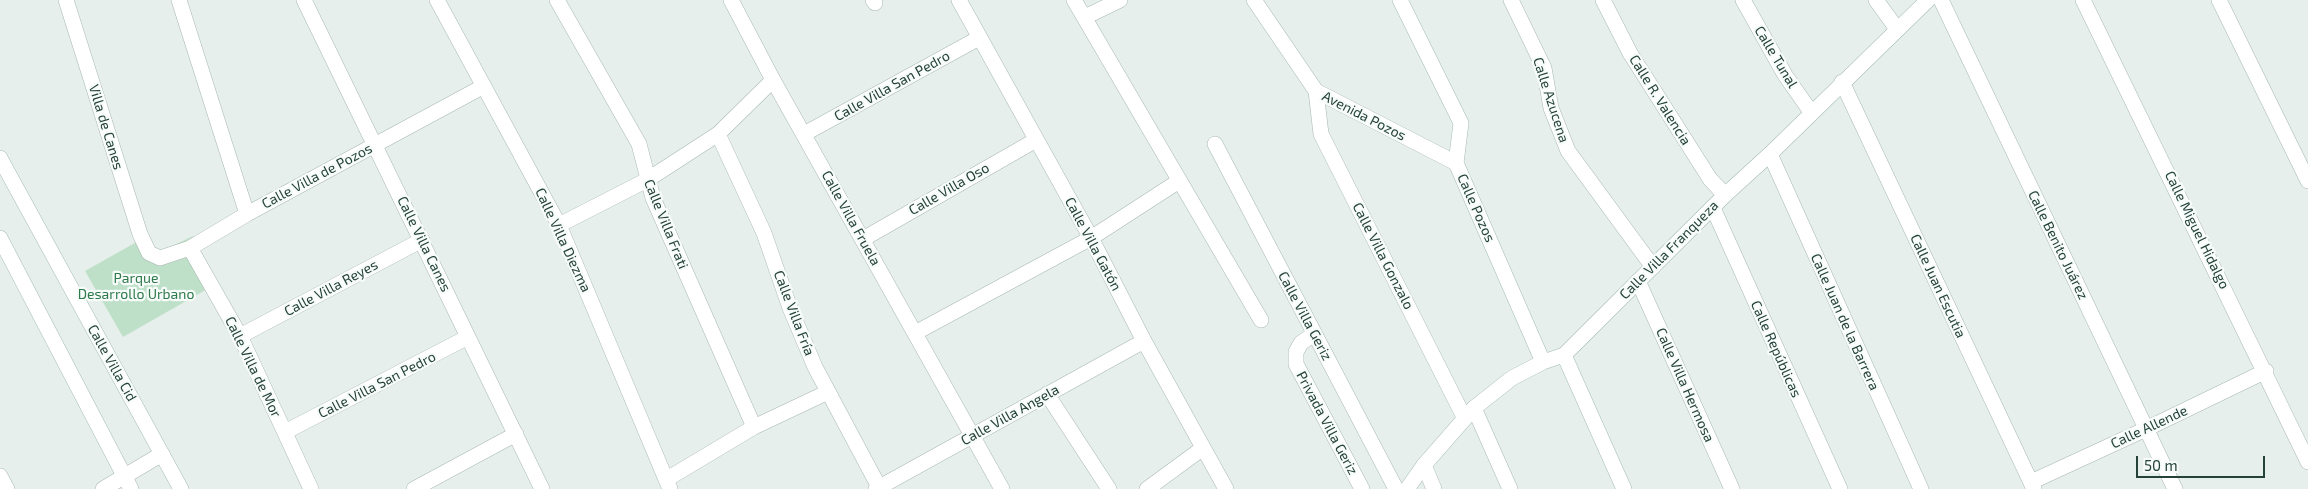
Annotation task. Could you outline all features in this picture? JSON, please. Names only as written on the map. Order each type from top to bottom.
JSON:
[{"type":"street","name":"Villa de Canes","points":[[66,0],[140,234],[149,253]]},
{"type":"street","points":[[179,0],[247,214]]},
{"type":"street","name":"Calle Villa Canes","points":[[304,0],[376,144],[542,489]]},
{"type":"street","name":"Calle Villa Diezma","points":[[437,0],[559,225],[668,484]]},
{"type":"street","name":"Calle Villa Frati","points":[[557,0],[639,144],[653,198],[754,428]]},
{"type":"street","name":"Calle Villa Fruela","points":[[732,0],[773,80],[1002,489]]},
{"type":"street","name":"Calle Villa Gatón","points":[[959,0],[1091,238],[1144,341],[1226,489]]},
{"type":"street","points":[[1074,0],[1260,320]]},
{"type":"street","points":[[1085,17],[1120,0]]},
{"type":"street","name":"Avenida Pozos","points":[[1254,0],[1316,91],[1456,162]]},
{"type":"street","name":"Calle Pozos","points":[[1400,0],[1461,123],[1456,162],[1542,362]]},
{"type":"street","name":"Calle Azucena","points":[[1510,0],[1544,68],[1551,108],[1568,151],[1653,266]]},
{"type":"street","name":"Calle R. Valencia","points":[[1603,0],[1636,61],[1710,180],[1725,195]]},
{"type":"street","name":"Calle Tunal","points":[[1744,0],[1785,75],[1811,112]]},
{"type":"street","points":[[1876,0],[1897,29]]},
{"type":"street","name":"Calle Villa Franqueza","points":[[1407,489],[1424,465],[1469,412],[1512,378],[1542,362],[1564,355],[1725,195],[1770,154],[1928,0]]},
{"type":"street","name":"Calle Benito Juárez","points":[[1941,0],[2175,489]]},
{"type":"street","name":"Calle Miguel Hidalgo","points":[[2083,0],[2266,371],[2308,462]]},
{"type":"street","points":[[2219,0],[2308,180]]},
{"type":"street","name":"Calle Villa San Pedro","points":[[804,134],[979,38]]},
{"type":"street","points":[[559,225],[647,180],[718,134],[773,80]]},
{"type":"street","name":"Calle Juan Escutia","points":[[1842,82],[2032,485]]},
{"type":"street","name":"Calle Villa de Pozos","points":[[149,253],[160,258],[190,248],[247,214],[484,86]]},
{"type":"street","name":"Calle Villa Gonzalo","points":[[1316,91],[1321,134],[1469,412]]},
{"type":"street","name":"Calle Villa Fría","points":[[718,134],[764,233],[790,308],[815,367],[878,488]]},
{"type":"street","name":"Calle Villa Oso","points":[[863,239],[1036,140]]},
{"type":"street","name":"Calle Villa Geriz","points":[[1216,144],[1396,489]]},
{"type":"street","name":"Calle Juan de la Barrera","points":[[1770,154],[1921,489]]},
{"type":"street","name":"Calle Villa Cid","points":[[0,158],[182,489]]},
{"type":"street","points":[[915,333],[1091,238],[1179,181]]},
{"type":"street","name":"Calle Repúblicas","points":[[1713,208],[1840,489]]},
{"type":"street","points":[[0,238],[128,483]]},
{"type":"street","name":"Calle Villa Reyes","points":[[240,336],[422,240]]},
{"type":"street","name":"Calle Villa de Mor","points":[[190,248],[240,336],[311,489]]},
{"type":"street","name":"Calle Villa Hermosa","points":[[1638,281],[1732,489]]},
{"type":"street","name":"Privada Villa Geriz","points":[[1314,334],[1301,343],[1296,352],[1296,364],[1362,489]]},
{"type":"street","name":"Calle Villa San Pedro","points":[[285,432],[468,337]]},
{"type":"street","name":"Calle Villa Angela","points":[[878,488],[902,483],[973,435],[1144,341]]},
{"type":"street","points":[[1564,355],[1624,489]]},
{"type":"street","name":"Calle Allende","points":[[2032,485],[2266,371]]},
{"type":"street","points":[[668,484],[754,428],[828,392]]},
{"type":"street","points":[[1047,394],[1109,489]]},
{"type":"street","points":[[1469,412],[1510,489]]},
{"type":"street","points":[[414,489],[516,434]]},
{"type":"street","points":[[1148,489],[1203,448]]},
{"type":"street","points":[[103,489],[128,483],[162,454]]},
{"type":"street","points":[[1424,465],[1434,489]]},
{"type":"street","points":[[0,476],[7,489]]},
{"type":"green space","name":"Parque Desarrollo Urbano","points":[[149,235],[156,254],[193,236],[216,284],[123,337],[85,271]]}]
